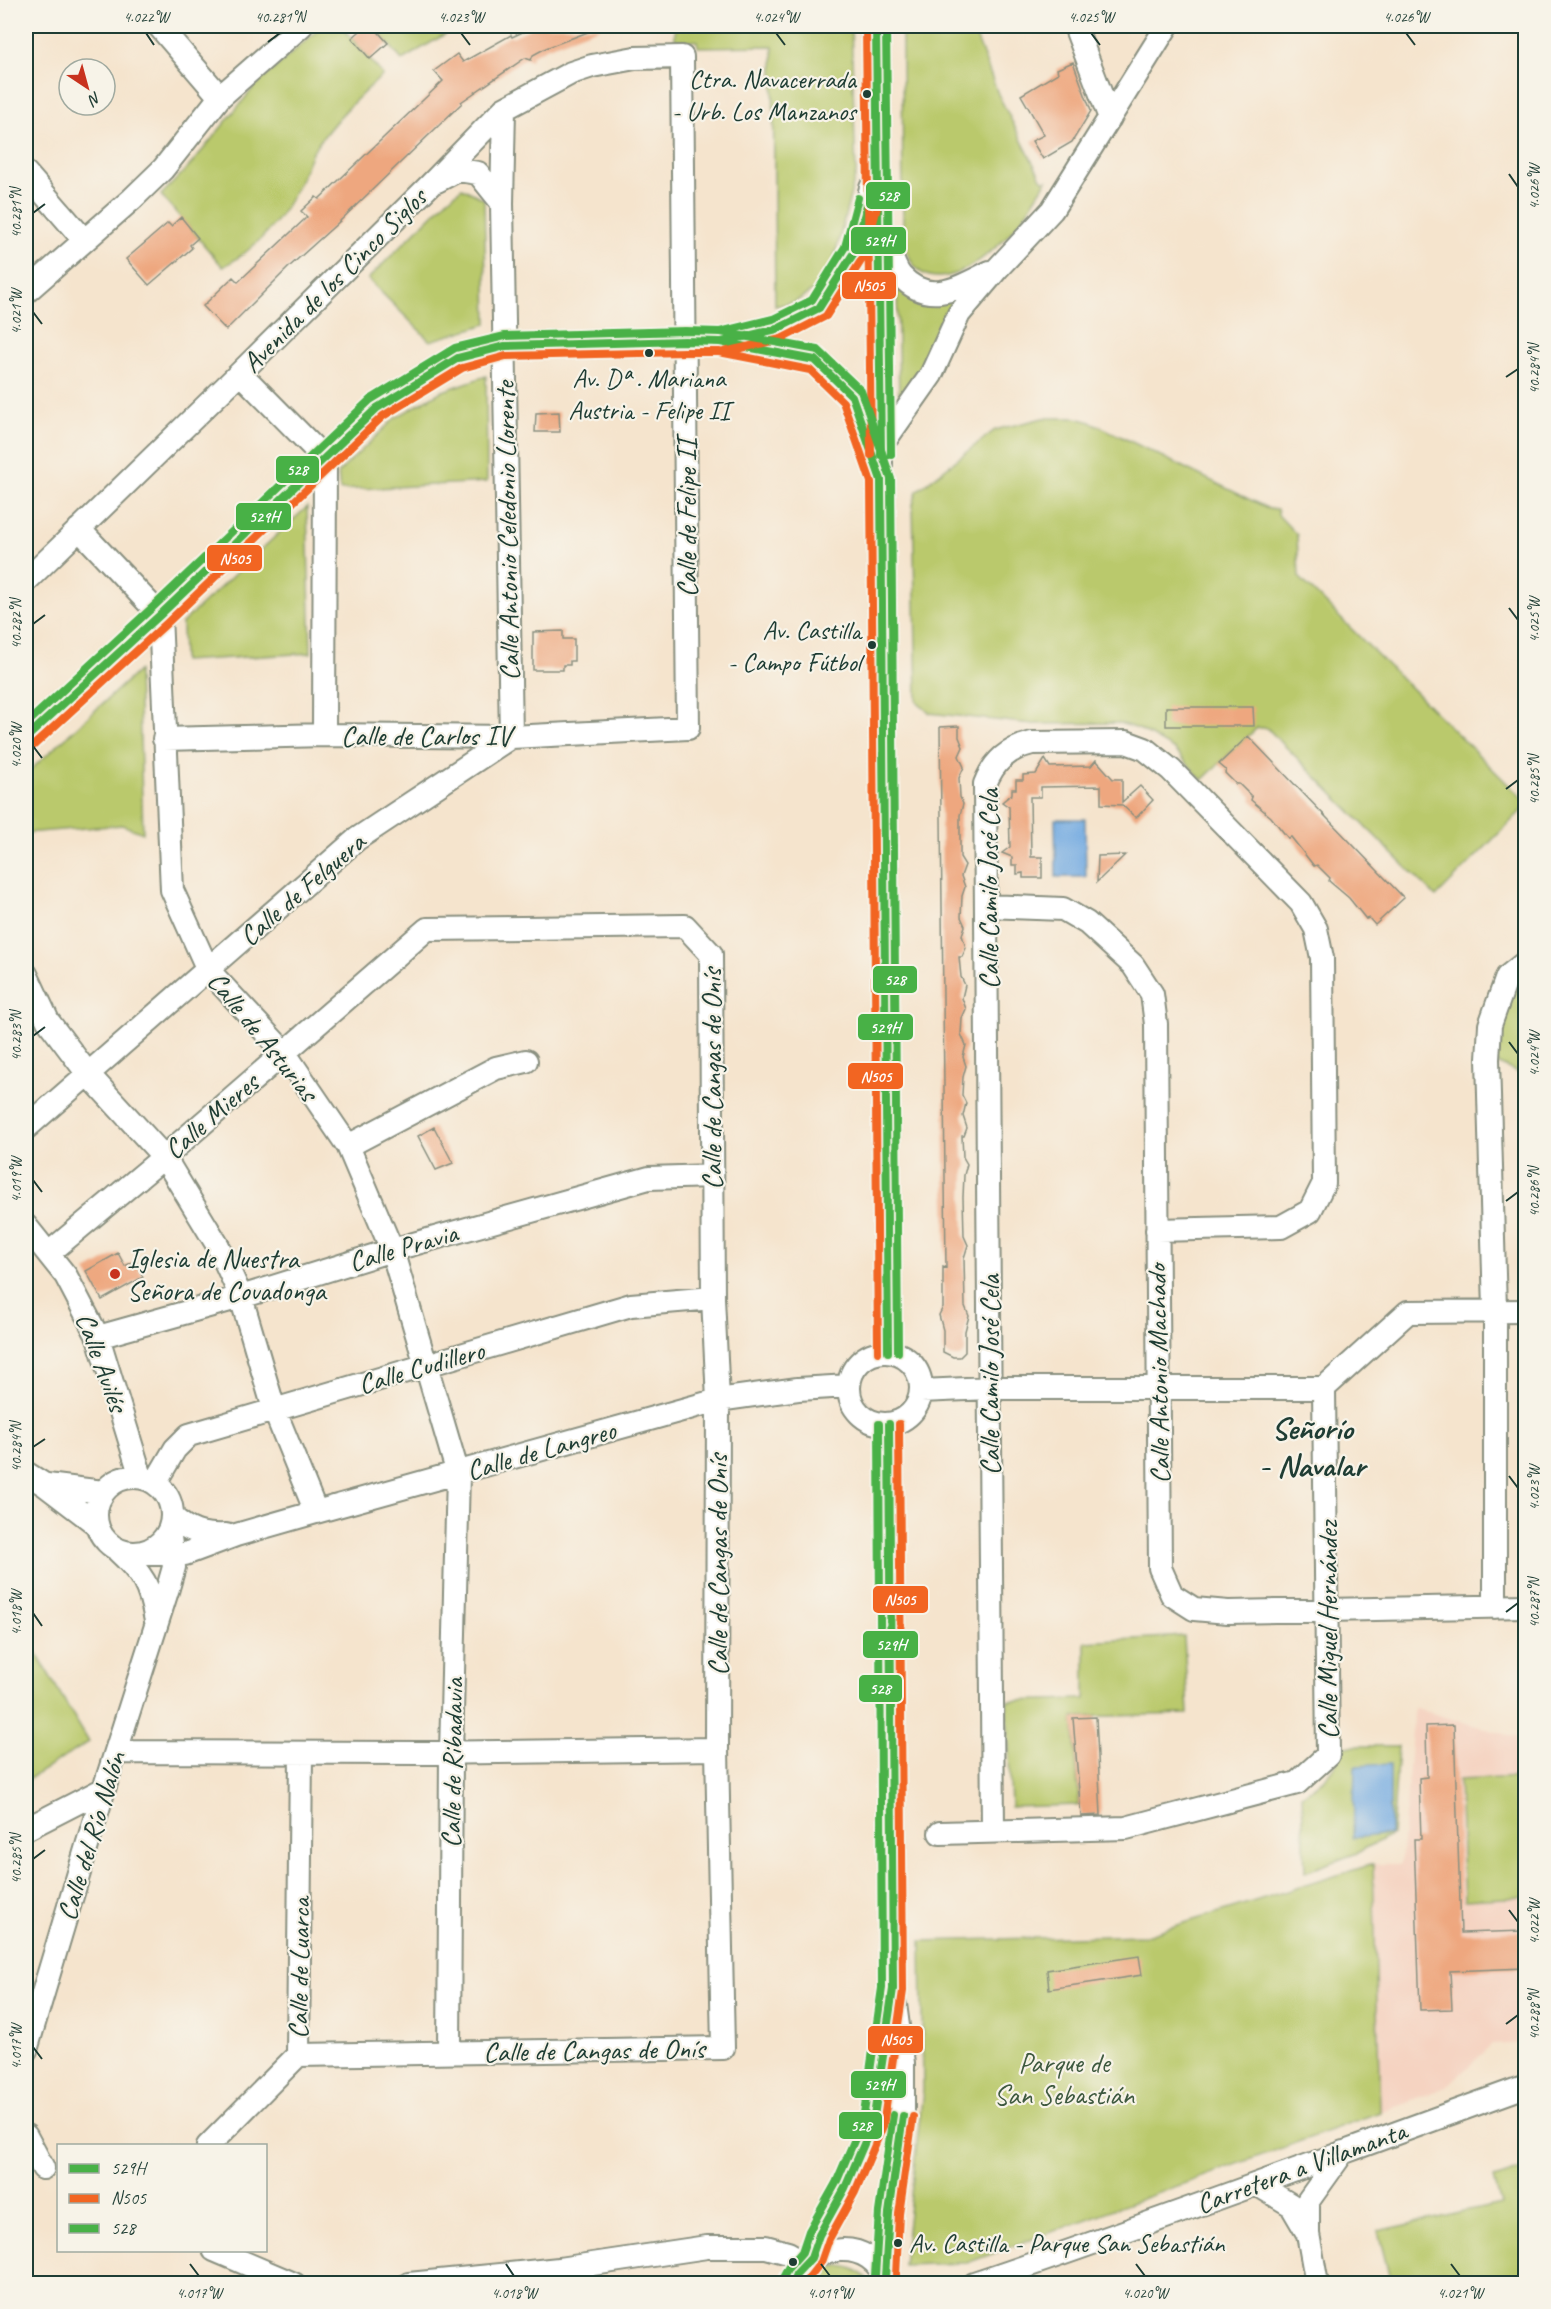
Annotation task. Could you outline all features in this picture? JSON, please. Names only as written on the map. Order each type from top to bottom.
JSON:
[{"type":"street","points":[[159,26],[220,97]]},
{"type":"street","points":[[26,292],[132,199],[163,169],[220,97],[301,26]]},
{"type":"street","points":[[876,26],[877,166],[880,223],[888,1352]]},
{"type":"street","points":[[1075,26],[1110,118]]},
{"type":"street","points":[[881,446],[931,375],[959,314],[1052,210],[1167,26]]},
{"type":"street","name":"Avenida de los Cinco Siglos","points":[[26,581],[240,373],[504,109],[571,73],[592,66],[635,58],[682,57]]},
{"type":"street","name":"Calle de Felipe II","points":[[682,57],[688,728]]},
{"type":"street","name":"Calle Antonio Celedonio Llorente","points":[[504,109],[502,203],[511,737]]},
{"type":"street","points":[[720,342],[777,329],[819,308],[855,251],[877,166]]},
{"type":"street","points":[[430,185],[458,170],[478,174],[502,203]]},
{"type":"street","points":[[26,173],[84,240]]},
{"type":"street","points":[[880,223],[900,275],[922,291],[951,291],[997,269]]},
{"type":"street","points":[[26,738],[160,615],[377,408],[458,358],[505,346],[685,341],[720,342],[815,360],[852,396],[881,480]]},
{"type":"street","points":[[240,373],[325,459],[324,735]]},
{"type":"street","points":[[79,529],[160,615]]},
{"type":"street","name":"Calle de Asturias","points":[[160,615],[172,890],[208,970],[284,1052],[348,1146],[392,1250],[458,1474]]},
{"type":"street","name":"Calle de Carlos IV","points":[[164,739],[324,735],[511,737],[688,728]]},
{"type":"street","name":"Calle de Felguera","points":[[26,1128],[357,839],[511,737]]},
{"type":"street","name":"Calle Camilo José Cela","points":[[993,1831],[985,784],[997,762],[1010,750],[1032,742],[1126,742],[1144,748],[1171,770],[1301,903],[1316,930],[1322,958],[1324,1005],[1324,1183],[1310,1211],[1281,1227],[1157,1230]]},
{"type":"street","name":"Calle Antonio Machado","points":[[987,906],[1063,909],[1087,923],[1133,965],[1152,994],[1156,1024],[1160,1569],[1172,1595],[1194,1609],[1228,1612],[1526,1606]]},
{"type":"street","name":"Calle de Cangas de Onís","points":[[298,2055],[723,2048],[717,1749],[718,1400],[713,1298],[711,1176],[711,954],[685,926],[427,929]]},
{"type":"street","name":"Calle Mieres","points":[[49,1253],[164,1157],[427,929]]},
{"type":"street","points":[[1494,1607],[1494,1310],[1488,1059],[1490,1025],[1507,977],[1526,962]]},
{"type":"street","points":[[26,974],[48,1021],[88,1074],[164,1157],[218,1246],[241,1297],[274,1409],[316,1512]]},
{"type":"street","points":[[348,1146],[496,1068],[526,1060]]},
{"type":"street","name":"Calle Pravia","points":[[98,1336],[241,1297],[392,1250],[649,1178],[711,1176]]},
{"type":"street","name":"Calle Avilés","points":[[26,1226],[66,1276],[98,1336],[148,1480]]},
{"type":"street","name":"Calle Cudillero","points":[[148,1480],[189,1435],[631,1305],[713,1298]]},
{"type":"street","points":[[921,1391],[989,1388],[1324,1388],[1408,1312],[1526,1311]]},
{"type":"street","points":[[888,1352],[899,1354],[909,1360],[920,1379],[921,1391],[918,1403],[911,1413],[889,1424],[876,1423],[865,1418],[856,1410],[850,1399],[849,1386],[852,1372],[861,1361],[874,1354],[888,1352]]},
{"type":"street","name":"Calle de Langreo","points":[[236,1535],[718,1400],[798,1389],[849,1386]]},
{"type":"street","name":"Calle Miguel Hernández","points":[[940,1833],[1126,1828],[1297,1784],[1328,1755],[1324,1388]]},
{"type":"street","points":[[886,2280],[889,2213],[903,2117],[903,2063],[893,1989],[889,1424]]},
{"type":"street","points":[[26,1457],[45,1485],[103,1492]]},
{"type":"street","points":[[26,1473],[96,1524]]},
{"type":"street","name":"Calle de Ribadavia","points":[[449,2052],[458,1474]]},
{"type":"street","points":[[120,1479],[148,1480],[164,1492],[170,1503],[171,1523],[156,1547],[126,1552],[100,1535],[95,1513],[103,1492],[120,1479]]},
{"type":"street","points":[[171,1523],[212,1535],[236,1535]]},
{"type":"street","name":"Calle del Río Nalón","points":[[26,2045],[174,1567],[171,1523]]},
{"type":"street","name":"Calle del Río Nalón","points":[[126,1552],[185,1554],[236,1535]]},
{"type":"street","name":"Calle del Río Nalón","points":[[168,1588],[185,1561],[206,1546]]},
{"type":"street","name":"Calle del Río Nalón","points":[[126,1552],[148,1587],[156,1623]]},
{"type":"street","points":[[117,1752],[452,1753],[717,1749]]},
{"type":"street","name":"Calle de Luarca","points":[[209,2144],[298,2055],[301,1753]]},
{"type":"street","points":[[26,1829],[104,1789]]},
{"type":"street","points":[[808,2261],[819,2235],[845,2188],[873,2123],[893,1989]]},
{"type":"street","name":"Carretera a Villamanta","points":[[974,2283],[1258,2185],[1344,2151],[1526,2086]]},
{"type":"street","points":[[26,2136],[42,2170]]},
{"type":"street","points":[[1317,2283],[1308,2234],[1308,2201],[1344,2151]]},
{"type":"street","points":[[1258,2185],[1291,2205],[1308,2234]]},
{"type":"street","points":[[409,2283],[559,2269],[707,2247],[766,2247],[808,2261]]},
{"type":"street","points":[[792,2283],[796,2274],[808,2261],[827,2251],[844,2250],[860,2254],[875,2263],[886,2280]]},
{"type":"street","points":[[218,2252],[294,2283]]},
{"type":"shaded area","points":[[1414,1708],[1525,1740],[1525,2043],[1492,2045],[1446,2087],[1380,2112],[1373,1864],[1401,1864]]},
{"type":"green space","points":[[322,26],[341,26],[383,75],[345,111],[319,142],[277,221],[248,251],[223,267],[161,195],[193,162],[254,87]]},
{"type":"green space","points":[[373,26],[459,26],[402,60]]},
{"type":"green space","points":[[675,26],[851,26],[856,173],[834,259],[827,276],[814,290],[795,302],[775,306],[773,46],[698,47],[697,41],[675,40]]},
{"type":"green space","points":[[902,26],[972,26],[998,94],[1041,178],[1044,181],[1047,180],[1022,219],[993,250],[966,269],[952,275],[939,277],[921,272],[913,264],[903,237]]},
{"type":"green space","points":[[462,188],[484,199],[487,324],[430,341],[368,279],[447,200]]},
{"type":"green space","points":[[897,287],[957,298],[943,318],[929,363],[899,402]]},
{"type":"green space","points":[[486,376],[487,482],[340,490],[338,473],[395,418],[440,392]]},
{"type":"green space","points":[[1043,418],[1076,418],[1091,422],[1269,509],[1277,509],[1278,515],[1297,535],[1299,577],[1525,801],[1525,807],[1436,897],[1267,728],[1257,728],[1202,780],[1175,750],[1139,729],[1119,723],[1033,724],[929,713],[917,701],[913,504],[917,491],[995,430]]},
{"type":"green space","points":[[307,507],[311,653],[183,661],[182,623]]},
{"type":"green space","points":[[138,671],[143,833],[122,825],[26,833],[26,774]]},
{"type":"green space","points":[[1525,974],[1525,1076],[1488,1059],[1507,977]]},
{"type":"green space","points":[[26,1636],[89,1742],[26,1781]]},
{"type":"green space","points":[[1184,1636],[1188,1714],[1073,1717],[1079,1805],[1011,1807],[1007,1701],[1085,1699],[1085,1642]]},
{"type":"green space","points":[[1344,1746],[1398,1746],[1392,1834],[1357,1853],[1305,1872],[1302,1795],[1328,1775]]},
{"type":"green space","points":[[1521,1777],[1525,1897],[1464,1900],[1459,1780]]},
{"type":"green space","name":"Parque de San Sebastián","points":[[1373,1864],[1380,2112],[967,2263],[903,2265],[923,2090],[921,1941],[1146,1935]]},
{"type":"green space","points":[[1525,2169],[1526,2273],[1519,2275],[1521,2283],[1391,2283],[1378,2231],[1501,2204],[1494,2179]]},
{"type":"green space","points":[[833,2266],[854,2269],[870,2283],[811,2283],[816,2276]]},
{"type":"water","points":[[1055,819],[1085,819],[1086,877],[1056,877]]},
{"type":"water","points":[[1390,1764],[1390,1834],[1353,1838],[1355,1766]]},
{"type":"building","points":[[366,26],[373,26],[388,43],[370,59],[352,38]]},
{"type":"building","points":[[536,26],[601,27],[546,48],[533,55],[531,60],[525,58],[461,102],[226,330],[203,306],[233,277],[238,282],[307,217],[301,211],[316,197],[319,199],[443,81],[434,71],[457,54],[463,62],[511,35],[512,37]]},
{"type":"building","points":[[1073,62],[1091,111],[1072,142],[1043,159],[1032,141],[1044,135],[1021,95],[1058,73],[1057,69]]},
{"type":"building","points":[[181,217],[198,238],[190,245],[192,248],[149,285],[126,259],[168,223],[171,226]]},
{"type":"building","points":[[559,412],[560,432],[535,432],[536,413]]},
{"type":"building","points":[[563,631],[563,639],[574,639],[574,661],[570,661],[570,665],[563,665],[563,670],[533,670],[533,632]]},
{"type":"building","points":[[1166,707],[1253,707],[1254,726],[1166,726]]},
{"type":"building","points":[[959,726],[959,737],[963,747],[959,756],[964,767],[959,778],[960,797],[963,804],[960,815],[960,857],[965,865],[961,876],[965,887],[961,917],[965,926],[962,935],[966,948],[962,957],[959,957],[961,977],[965,985],[962,998],[966,1009],[962,1018],[961,1034],[966,1045],[963,1057],[966,1066],[962,1095],[966,1103],[963,1116],[967,1128],[962,1136],[963,1157],[967,1164],[963,1197],[964,1236],[968,1245],[964,1258],[965,1306],[969,1316],[965,1331],[965,1352],[960,1357],[953,1357],[943,1352],[943,1330],[939,1315],[943,1307],[943,1267],[946,1268],[940,727]]},
{"type":"building","points":[[1248,736],[1404,898],[1375,925],[1369,918],[1366,919],[1349,898],[1329,881],[1330,878],[1317,865],[1314,866],[1291,837],[1288,838],[1271,817],[1251,800],[1252,797],[1225,773],[1226,770],[1219,764]]},
{"type":"building","points":[[1045,759],[1050,767],[1091,766],[1096,760],[1113,779],[1122,779],[1122,802],[1140,786],[1153,800],[1136,818],[1122,805],[1101,804],[1101,786],[1041,787],[1041,797],[1030,797],[1031,857],[1042,857],[1042,878],[1023,878],[1023,873],[1017,874],[1017,865],[1012,865],[1012,857],[1002,853],[1010,847],[1009,807],[1002,802],[1012,794],[1012,789],[1016,789],[1016,780],[1023,780],[1023,775],[1036,774]]},
{"type":"building","points":[[1125,855],[1097,882],[1098,856]]},
{"type":"building","points":[[434,1127],[453,1163],[436,1170],[418,1136]]},
{"type":"building","name":"Iglesia de Nuestra Señora de Covadonga","points":[[118,1253],[125,1266],[135,1261],[143,1277],[102,1300],[86,1271]]},
{"type":"building","points":[[1096,1717],[1101,1815],[1081,1816],[1073,1718]]},
{"type":"building","points":[[1454,1725],[1461,1933],[1524,1931],[1525,1968],[1450,1971],[1452,2009],[1420,2010],[1414,1839],[1421,1839],[1419,1778],[1427,1777],[1426,1726]]},
{"type":"building","points":[[1139,1956],[1142,1975],[1049,1989],[1047,1970]]},
{"type":"transit line","name":"N505","points":[[866,26],[871,455]]},
{"type":"transit line","name":"529H","points":[[876,26],[881,455]]},
{"type":"transit line","name":"528","points":[[886,26],[891,455]]},
{"type":"transit line","name":"528","points":[[720,332],[773,319],[812,300],[845,247],[858,198]]},
{"type":"transit line","name":"529H","points":[[722,342],[777,329],[819,308],[855,251],[868,201]]},
{"type":"transit line","name":"N505","points":[[724,352],[781,339],[826,316],[864,256],[878,204]]},
{"type":"transit line","name":"528","points":[[26,724],[153,607],[370,400],[455,348],[505,336],[685,331],[721,332],[818,350],[861,391],[891,479],[898,1352]]},
{"type":"transit line","name":"529H","points":[[26,738],[160,615],[377,408],[458,358],[505,346],[685,341],[720,342],[815,360],[852,396],[881,480],[888,1352]]},
{"type":"transit line","name":"N505","points":[[33,746],[167,623],[383,416],[462,368],[506,356],[719,352],[810,370],[843,402],[871,482],[878,1352]]},
{"type":"transit line","name":"528","points":[[782,2280],[788,2268],[802,2252],[809,2231],[836,2183],[863,2120],[882,1988],[879,1424]]},
{"type":"transit line","name":"529H","points":[[792,2284],[796,2274],[811,2258],[819,2235],[845,2188],[873,2123],[893,1989],[889,1424]]},
{"type":"transit line","name":"N505","points":[[804,2284],[821,2262],[829,2239],[855,2192],[883,2126],[903,1991],[899,1424]]},
{"type":"transit line","name":"528","points":[[876,2284],[879,2212],[893,2115]]},
{"type":"transit line","name":"529H","points":[[887,2284],[885,2277],[889,2213],[903,2116]]},
{"type":"transit line","name":"N505","points":[[897,2281],[899,2214],[913,2117]]},
{"type":"place","name":"Ctra. Navacerrada - Urb. Los Manzanos","points":[[867,94]]},
{"type":"place","name":"Av. Dª . Mariana Austria - Felipe II","points":[[649,353]]},
{"type":"place","name":"Av. Castilla - Campo Fútbol","points":[[872,645]]},
{"type":"place","name":"Iglesia de Nuestra Señora de Covadonga","points":[[115,1274]]},
{"type":"place","name":"Av. Castilla - Parque San Sebastián","points":[[898,2243]]},
{"type":"district","name":"Señorío - Navalar","points":[[1312,1446]]}]
